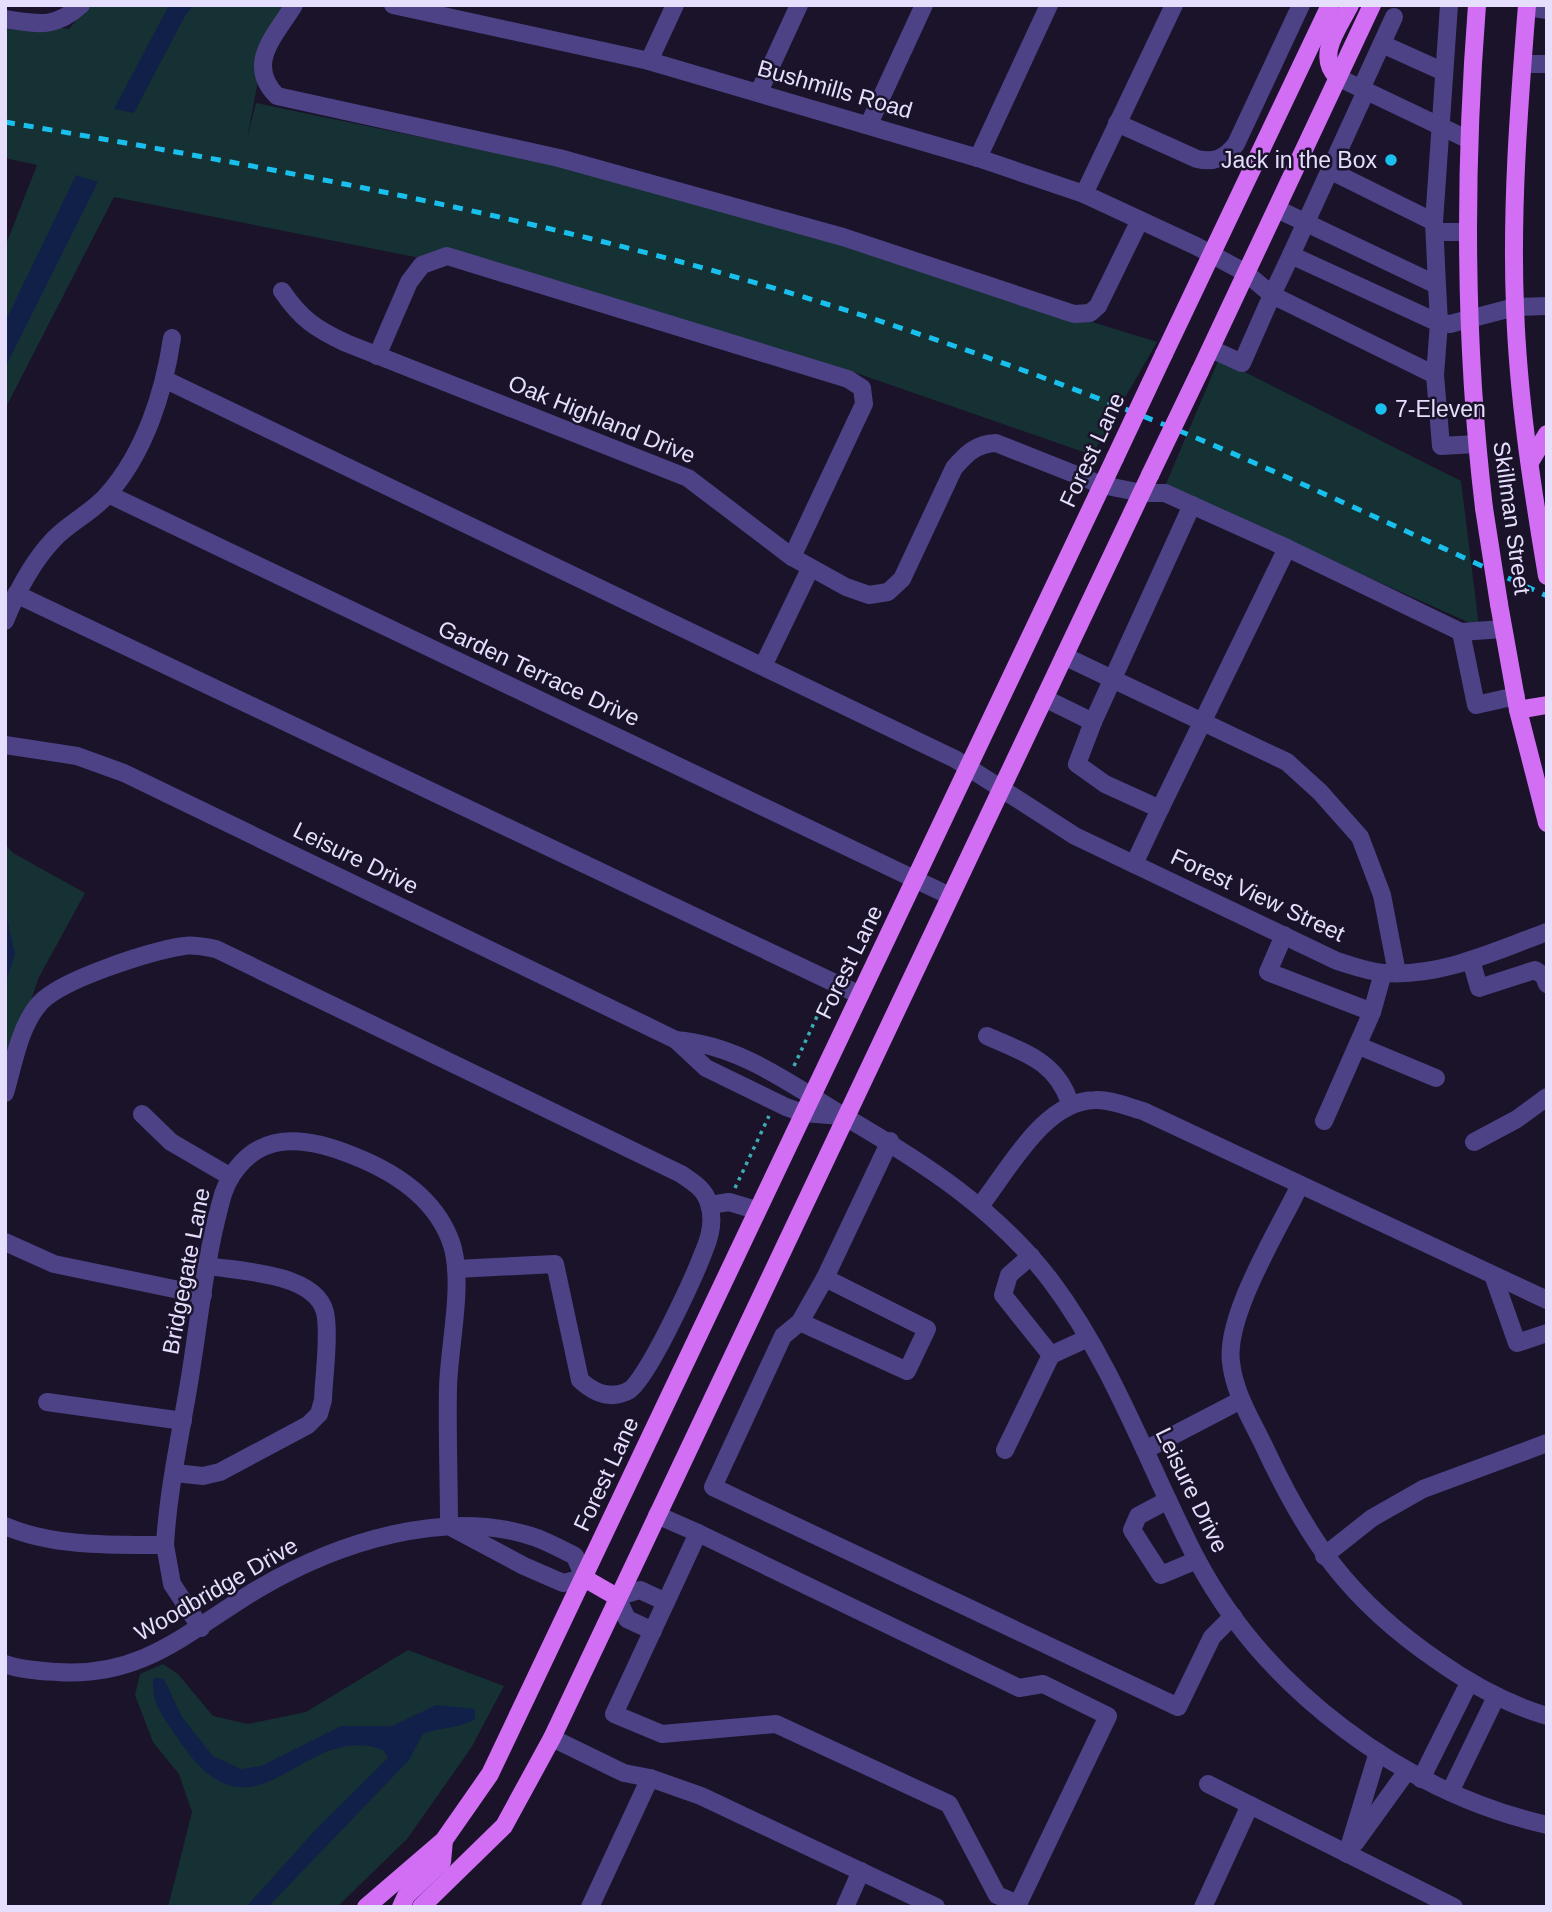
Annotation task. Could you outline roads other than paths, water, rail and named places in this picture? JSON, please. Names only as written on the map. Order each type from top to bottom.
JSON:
[{"type":"main road","name":"Forest Lane","points":[[366,1907],[444,1840],[491,1774],[756,1210],[916,880],[1330,5]]},
{"type":"main road","points":[[1337,77],[1329,68],[1326,55],[1350,5]]},
{"type":"main road","name":"Skillman Street","points":[[1477,5],[1469,140],[1468,232],[1476,444],[1503,629],[1517,703],[1547,823]]},
{"type":"main road","points":[[421,1907],[505,1826],[551,1738],[1372,6]]},
{"type":"main road","name":"Skillman Street","points":[[1527,6],[1517,182],[1515,307],[1524,421],[1547,576]]},
{"type":"main road","points":[[1530,461],[1547,434]]},
{"type":"main road","points":[[1517,703],[1547,705]]},
{"type":"main road","points":[[584,1578],[617,1597]]},
{"type":"main road","points":[[401,1907],[406,1896],[442,1862],[444,1840]]},
{"type":"street","points":[[5,19],[36,24],[58,23],[81,5]]},
{"type":"street","points":[[294,5],[262,60],[262,73],[267,86],[277,96],[559,158],[843,237],[1074,314],[1090,313],[1098,306],[1140,220]]},
{"type":"street","name":"Bushmills Road","points":[[393,5],[649,61],[869,124],[1084,194],[1212,254],[1246,273],[1272,295],[1435,375]]},
{"type":"street","points":[[649,61],[675,5]]},
{"type":"street","points":[[759,92],[799,5]]},
{"type":"street","points":[[869,124],[924,5]]},
{"type":"street","points":[[978,158],[1049,5]]},
{"type":"street","points":[[1084,194],[1174,5]]},
{"type":"street","points":[[1117,123],[1197,159],[1208,162],[1227,156],[1236,144],[1301,5]]},
{"type":"street","points":[[1449,5],[1438,126],[1434,227],[1439,323],[1435,375],[1441,446],[1476,444]]},
{"type":"street","points":[[1210,349],[1242,363],[1397,11],[1372,6]]},
{"type":"street","points":[[1527,6],[1547,10]]},
{"type":"street","points":[[1382,44],[1442,71]]},
{"type":"street","points":[[1523,64],[1547,64]]},
{"type":"street","points":[[1337,77],[1469,140]]},
{"type":"street","points":[[1329,170],[1434,227],[1468,232]]},
{"type":"street","points":[[1277,209],[1437,285]]},
{"type":"street","points":[[1291,255],[1439,323],[1515,307],[1547,306]]},
{"type":"street","points":[[377,356],[409,282],[422,265],[447,256],[848,379],[862,388],[864,404],[792,557]]},
{"type":"street","name":"Oak Highland Drive","points":[[282,291],[298,314],[321,331],[377,356],[688,478],[810,569],[869,596],[888,592],[902,579],[954,468],[966,453],[982,444],[996,443],[1102,485],[1142,493],[1165,493],[1461,632]]},
{"type":"street","points":[[5,621],[16,594],[55,538],[108,494],[132,458],[166,380],[172,338]]},
{"type":"street","name":"Forest View Street","points":[[166,380],[968,767],[1075,836],[1338,961],[1390,973],[1427,971],[1471,960],[1547,932]]},
{"type":"street","name":"Garden Terrace Drive","points":[[108,494],[950,896]]},
{"type":"street","points":[[1160,809],[1105,784],[1077,764],[1093,722],[1192,505]]},
{"type":"street","points":[[1134,864],[1287,548]]},
{"type":"street","points":[[762,666],[810,569]]},
{"type":"street","points":[[16,594],[860,995]]},
{"type":"street","points":[[1503,629],[1461,632],[1476,705],[1517,703]]},
{"type":"street","points":[[1064,656],[1287,762],[1320,792],[1360,838],[1382,895],[1390,973],[1324,1121]]},
{"type":"street","points":[[1044,698],[1093,722]]},
{"type":"street","name":"Leisure Drive","points":[[5,745],[77,756],[124,773],[676,1040],[718,1047],[812,1094],[845,1117],[890,1141],[980,1206],[1031,1256],[1088,1338],[1197,1560],[1233,1616],[1270,1662],[1300,1690],[1378,1752],[1414,1775],[1491,1810],[1547,1825]]},
{"type":"street","points":[[1284,935],[1268,972],[1372,1012]]},
{"type":"street","points":[[5,1093],[26,1025],[40,1003],[57,989],[167,949],[187,945],[215,949],[681,1174],[697,1185],[710,1205],[711,1220],[704,1252],[646,1373],[629,1391],[615,1395],[601,1394],[580,1380],[555,1264],[456,1269]]},
{"type":"street","points":[[1471,960],[1479,988],[1535,970],[1544,976],[1547,984]]},
{"type":"street","points":[[987,1036],[1035,1058],[1053,1071],[1063,1084],[1070,1103]]},
{"type":"street","name":"Leisure Drive","points":[[676,1040],[706,1068],[803,1113],[845,1117]]},
{"type":"street","points":[[1359,1046],[1436,1078]]},
{"type":"street","points":[[1474,1142],[1517,1119],[1547,1097]]},
{"type":"street","points":[[980,1206],[1049,1117],[1070,1103],[1098,1099],[1143,1111],[1547,1300]]},
{"type":"street","points":[[142,1114],[171,1142],[230,1177]]},
{"type":"street","name":"Bridgegate Lane","points":[[201,1628],[172,1584],[165,1545],[203,1295],[220,1204],[230,1177],[252,1153],[284,1140],[321,1142],[371,1163],[402,1181],[428,1201],[443,1223],[453,1247],[456,1269],[448,1388],[449,1526]]},
{"type":"street","points":[[890,1141],[825,1278],[800,1322],[783,1336],[713,1487],[1178,1707],[1212,1637],[1233,1616]]},
{"type":"street","points":[[1300,1185],[1238,1312],[1230,1361],[1241,1400],[1288,1498],[1324,1556],[1365,1605],[1397,1633],[1469,1683],[1547,1716]]},
{"type":"street","points":[[710,1205],[729,1202],[756,1210]]},
{"type":"street","points":[[5,1242],[54,1264],[203,1295]]},
{"type":"street","points":[[1031,1256],[1009,1275],[1003,1295],[1051,1355]]},
{"type":"street","points":[[175,1473],[203,1476],[220,1472],[308,1425],[319,1414],[323,1400],[326,1316],[321,1302],[298,1282],[209,1266]]},
{"type":"street","points":[[1493,1275],[1517,1343],[1547,1333]]},
{"type":"street","points":[[800,1322],[907,1371],[927,1329],[825,1278]]},
{"type":"street","points":[[1005,1450],[1051,1355],[1088,1338]]},
{"type":"street","points":[[1145,1450],[1241,1400]]},
{"type":"street","points":[[47,1402],[183,1421]]},
{"type":"street","points":[[1324,1556],[1372,1518],[1423,1489],[1547,1443]]},
{"type":"street","points":[[1168,1500],[1138,1516],[1132,1530],[1161,1574],[1197,1560]]},
{"type":"street","points":[[657,1515],[698,1533],[1019,1688],[1044,1684],[1108,1716],[1018,1904],[997,1895],[949,1804],[776,1724],[662,1734],[614,1714],[698,1533]]},
{"type":"street","points":[[5,1526],[33,1535],[115,1545],[165,1545]]},
{"type":"street","points":[[449,1526],[524,1566],[563,1583],[584,1578]]},
{"type":"street","name":"Woodbridge Drive","points":[[5,1664],[79,1674],[113,1669],[162,1653],[258,1590],[328,1554],[376,1538],[449,1526],[537,1538],[575,1556],[584,1578]]},
{"type":"street","points":[[653,1631],[627,1619],[617,1597],[640,1590],[666,1602]]},
{"type":"street","points":[[1347,1854],[1414,1775],[1469,1683]]},
{"type":"street","points":[[1450,1792],[1496,1696]]},
{"type":"street","points":[[551,1738],[625,1773],[650,1778],[701,1796],[936,1907]]},
{"type":"street","points":[[1347,1854],[1378,1752]]},
{"type":"street","points":[[590,1907],[650,1778]]},
{"type":"street","points":[[1208,1784],[1454,1907]]},
{"type":"street","points":[[1203,1907],[1250,1805]]},
{"type":"street","points":[[845,1907],[861,1871]]},
{"type":"water","points":[[169,5],[194,5],[185,16],[134,113],[114,109]]},
{"type":"water","points":[[76,175],[98,182],[5,368],[5,322]]},
{"type":"water","points":[[5,909],[15,954],[5,985]]},
{"type":"water","points":[[154,1678],[164,1679],[182,1717],[213,1756],[241,1769],[261,1766],[341,1726],[392,1726],[436,1705],[475,1709],[475,1719],[463,1725],[423,1734],[409,1760],[268,1907],[246,1907],[319,1826],[388,1758],[383,1750],[354,1746],[327,1752],[255,1786],[230,1786],[205,1771],[177,1737],[156,1702]]},
{"type":"railway","points":[[5,122],[211,158],[417,199],[621,246],[823,303],[1020,369],[1165,425],[1547,596]]},
{"type":"place","name":"Jack in the Box","points":[[1391,160]]},
{"type":"place","name":"7-Eleven","points":[[1381,409]]}]
